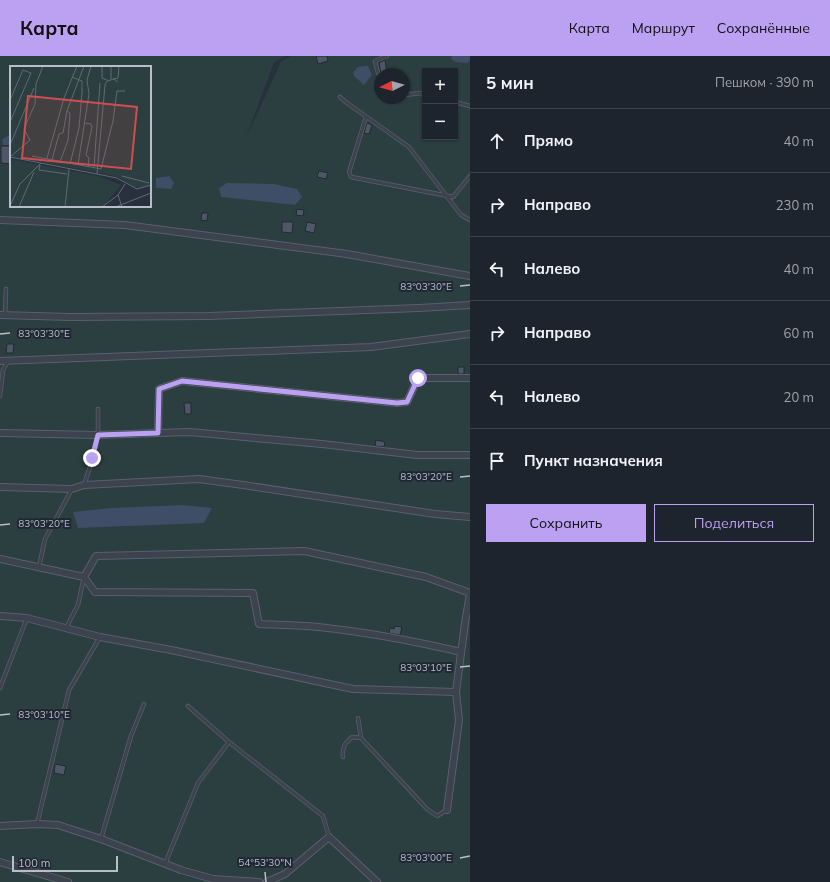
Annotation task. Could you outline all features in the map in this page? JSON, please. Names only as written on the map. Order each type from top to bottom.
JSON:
[{"type":"street","points":[[0,220],[125,225],[348,254],[470,276]]},
{"type":"street","points":[[2,315],[70,317],[209,316],[470,305]]},
{"type":"street","points":[[0,361],[371,347],[470,334]]},
{"type":"street","points":[[158,433],[159,389],[182,381],[397,403],[407,402],[418,378],[470,378]]},
{"type":"street","points":[[0,433],[98,435],[189,432],[220,434],[417,456],[470,455]]},
{"type":"street","points":[[0,486],[72,489],[84,485],[199,479],[243,484],[436,514],[470,517]]},
{"type":"street","points":[[84,577],[96,556],[304,552],[426,577],[470,594],[456,692],[459,720],[447,810]]},
{"type":"street","points":[[0,559],[84,577],[95,592],[253,593],[259,624],[316,627],[350,631],[427,644],[461,652]]},
{"type":"street","points":[[0,616],[27,618],[100,637],[171,650],[353,689],[456,692]]},
{"type":"street","points":[[0,826],[38,824],[58,825],[101,839],[181,870],[213,879],[259,882]]},
{"type":"street","points":[[267,882],[285,874],[329,836],[377,882]]},
{"type":"street","points":[[0,862],[68,882]]},
{"type":"lane","points":[[377,68],[375,61],[387,56]]},
{"type":"lane","points":[[410,94],[422,93]]},
{"type":"lane","points":[[340,97],[346,103],[409,147],[448,196],[461,215],[470,220]]},
{"type":"lane","points":[[458,103],[470,106]]},
{"type":"lane","points":[[366,117],[349,172],[350,176],[453,197],[470,176]]},
{"type":"lane","points":[[2,315],[6,289]]},
{"type":"lane","points":[[0,396],[3,370],[8,361]]},
{"type":"lane","points":[[84,485],[98,435],[98,409]]},
{"type":"lane","points":[[39,567],[45,540],[72,489]]},
{"type":"lane","points":[[66,628],[78,605],[84,577]]},
{"type":"lane","points":[[0,688],[27,618]]},
{"type":"lane","points":[[38,824],[69,690],[100,637]]},
{"type":"lane","points":[[101,839],[131,736],[144,704]]},
{"type":"lane","points":[[188,706],[229,742],[323,816],[329,836]]},
{"type":"lane","points":[[358,718],[361,738],[427,809],[437,816],[447,810]]},
{"type":"lane","points":[[343,757],[342,750],[345,743],[352,737],[361,738]]},
{"type":"lane","points":[[165,864],[198,783],[229,742]]},
{"type":"shaded area","points":[[0,56],[285,56],[274,62],[246,138],[281,62],[291,56],[470,56],[470,882],[0,882]]},
{"type":"water","points":[[452,56],[470,56],[470,60],[467,63],[456,62],[451,59]]},
{"type":"water","points":[[368,66],[372,75],[364,85],[354,76],[353,72],[358,67]]},
{"type":"water","points":[[10,136],[10,145],[3,145],[2,139]]},
{"type":"water","points":[[169,176],[174,183],[171,189],[156,188],[156,178]]},
{"type":"water","points":[[227,183],[274,184],[297,189],[302,197],[295,205],[221,197],[219,188]]},
{"type":"water","points":[[183,505],[212,508],[204,523],[78,528],[73,512],[111,508]]},
{"type":"building","points":[[316,56],[327,56],[328,61],[318,64]]},
{"type":"building","points":[[385,60],[386,68],[380,68],[379,63]]},
{"type":"building","points":[[367,123],[372,125],[369,134],[364,133]]},
{"type":"building","points":[[1,146],[10,146],[10,164],[1,163]]},
{"type":"building","points":[[319,171],[328,173],[326,179],[317,177]]},
{"type":"building","points":[[297,209],[304,210],[303,216],[296,215]]},
{"type":"building","points":[[202,213],[208,213],[207,221],[201,220]]},
{"type":"building","points":[[282,222],[293,222],[292,233],[282,232]]},
{"type":"building","points":[[307,222],[316,224],[314,233],[305,231]]},
{"type":"building","points":[[7,344],[14,344],[13,353],[6,353]]},
{"type":"building","points":[[458,367],[464,367],[464,374],[458,374]]},
{"type":"building","points":[[184,403],[191,403],[191,414],[185,414]]},
{"type":"building","points":[[376,440],[385,442],[384,447],[375,446]]},
{"type":"building","points":[[395,626],[402,627],[400,635],[389,633],[390,628],[394,629]]},
{"type":"building","points":[[55,764],[66,766],[64,775],[54,773]]},
{"type":"route","points":[[92,458],[98,435],[158,433],[159,389],[182,381],[397,403],[407,402],[418,378]]}]
